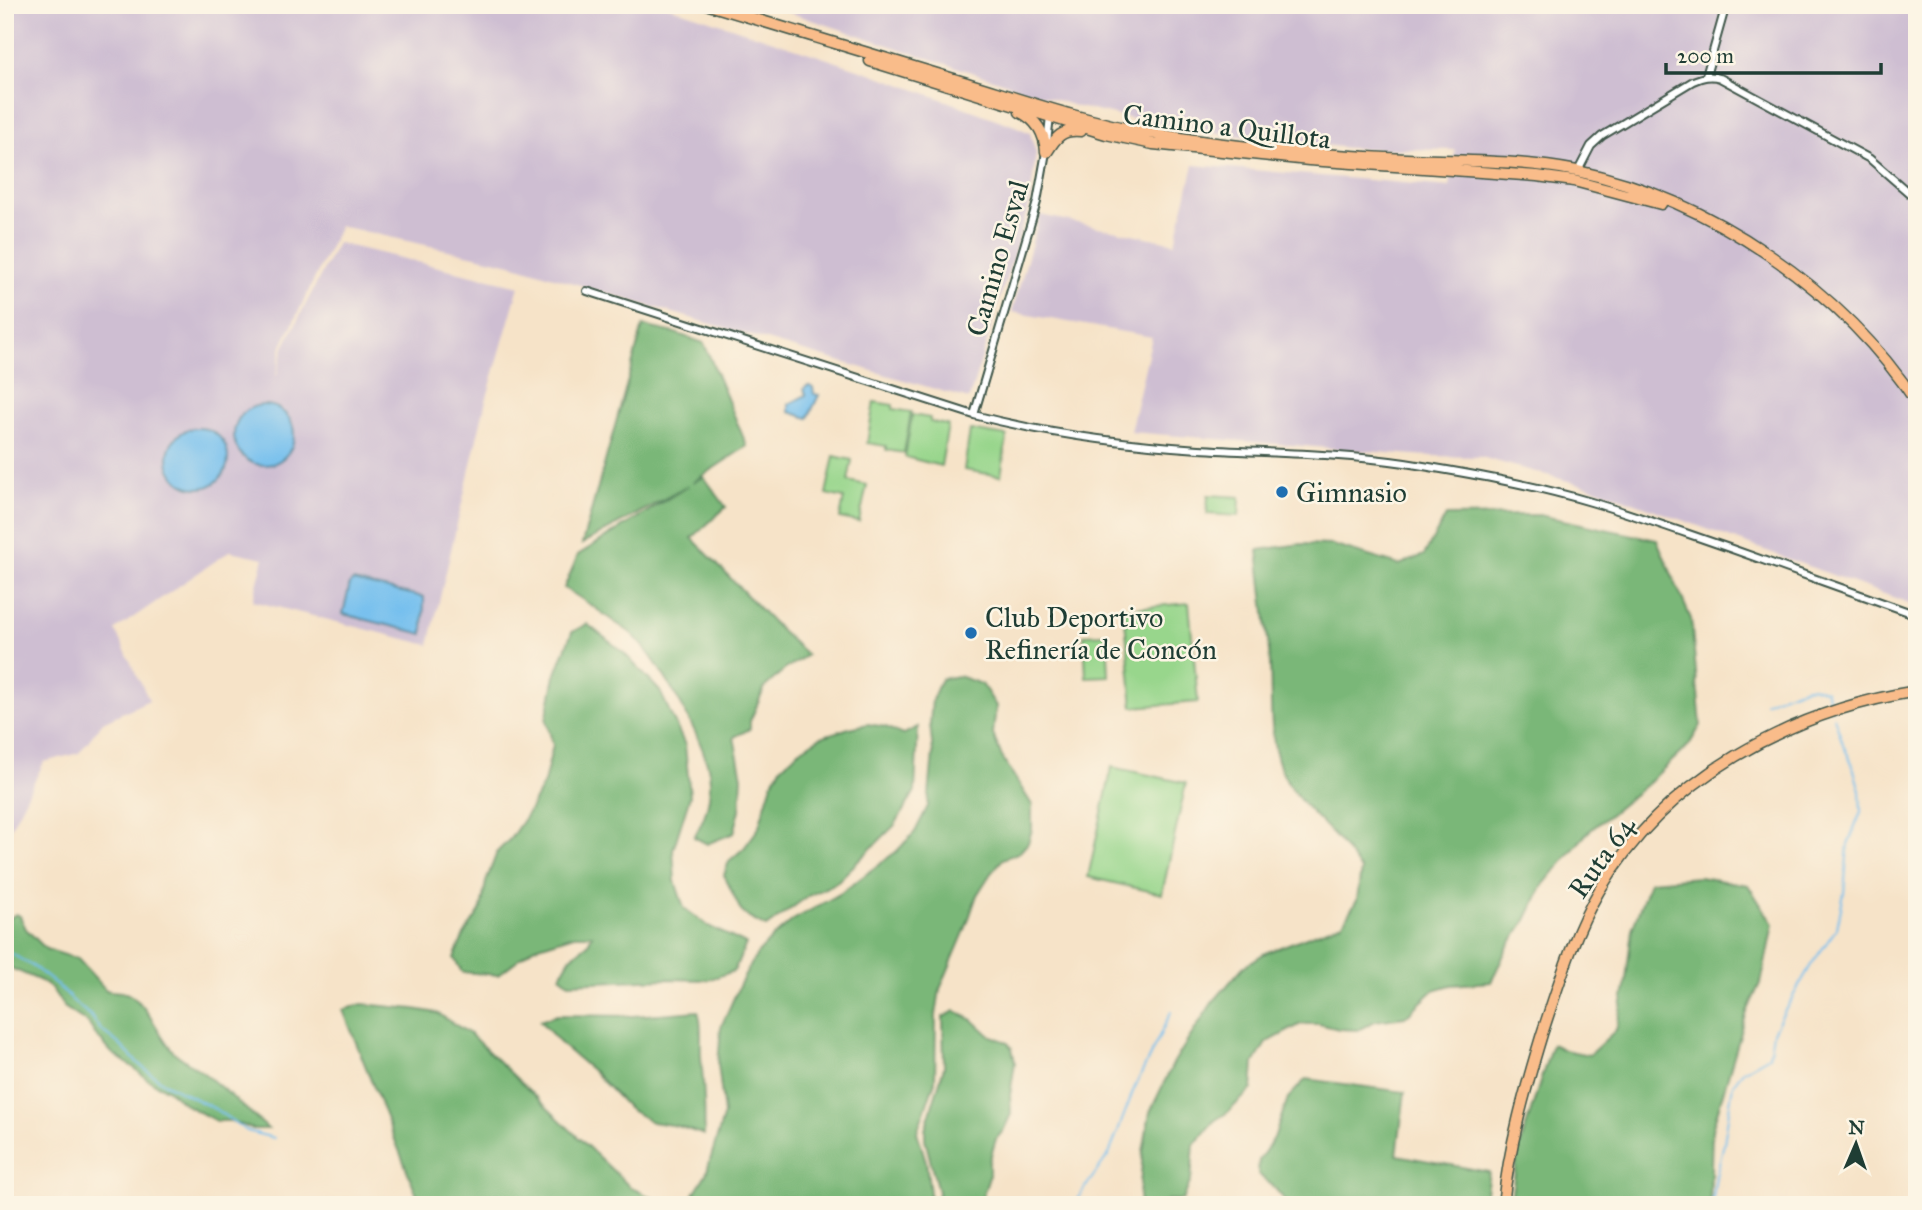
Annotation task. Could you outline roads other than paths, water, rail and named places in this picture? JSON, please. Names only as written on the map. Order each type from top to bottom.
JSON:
[{"type":"main road","name":"Camino a Quillota","points":[[703,5],[994,100],[1125,129],[1199,141],[1366,157],[1520,164],[1649,192],[1691,210],[1774,258],[1820,293],[1868,341],[1917,403]]},
{"type":"main road","name":"Camino a Quillota","points":[[709,5],[1051,113],[1106,134],[1153,144],[1225,153],[1537,176],[1576,176]]},
{"type":"main road","points":[[994,100],[1034,120],[1043,134],[1046,152]]},
{"type":"main road","points":[[1046,152],[1055,138],[1064,132],[1075,130],[1106,134]]},
{"type":"main road","name":"Ruta 64","points":[[1503,1205],[1511,1150],[1526,1087],[1564,969],[1591,906],[1627,850],[1659,815],[1692,787],[1752,746],[1831,712],[1885,696],[1917,691]]},
{"type":"street","points":[[1706,76],[1726,5]]},
{"type":"street","points":[[1576,176],[1591,146],[1602,135],[1706,76],[1720,78],[1855,150],[1917,200]]},
{"type":"street","name":"Camino Esval","points":[[974,415],[1037,202],[1051,113]]},
{"type":"street","points":[[587,291],[974,415],[1063,434],[1197,449],[1359,458],[1414,465],[1500,480],[1588,501],[1917,615]]},
{"type":"water","points":[[811,386],[814,394],[819,395],[808,418],[789,412],[789,404],[806,395],[804,389]]},
{"type":"water","points":[[264,405],[281,410],[289,418],[294,435],[289,452],[281,460],[264,465],[247,460],[239,452],[234,435],[239,418],[247,410]]},
{"type":"water","points":[[198,428],[215,433],[223,441],[228,458],[223,475],[215,483],[198,488],[181,483],[173,475],[168,458],[173,441],[181,433]]},
{"type":"water","points":[[353,581],[424,597],[423,634],[343,614],[350,583]]},
{"type":"waterway","points":[[1765,703],[1810,687],[1826,690],[1832,709]]},
{"type":"waterway","points":[[1712,1205],[1733,1084],[1743,1071],[1769,1056],[1773,1032],[1811,965],[1837,928],[1844,893],[1848,844],[1861,812],[1860,791],[1834,717]]},
{"type":"waterway","points":[[5,950],[57,985],[90,1015],[101,1030],[164,1083],[215,1109],[247,1131],[274,1138]]},
{"type":"waterway","points":[[1073,1205],[1109,1154],[1134,1089],[1171,1012]]},
{"type":"place","name":"Gimnasio","points":[[1282,492]]},
{"type":"place","name":"Club Deportivo Refinería de Concón","points":[[971,633]]}]
